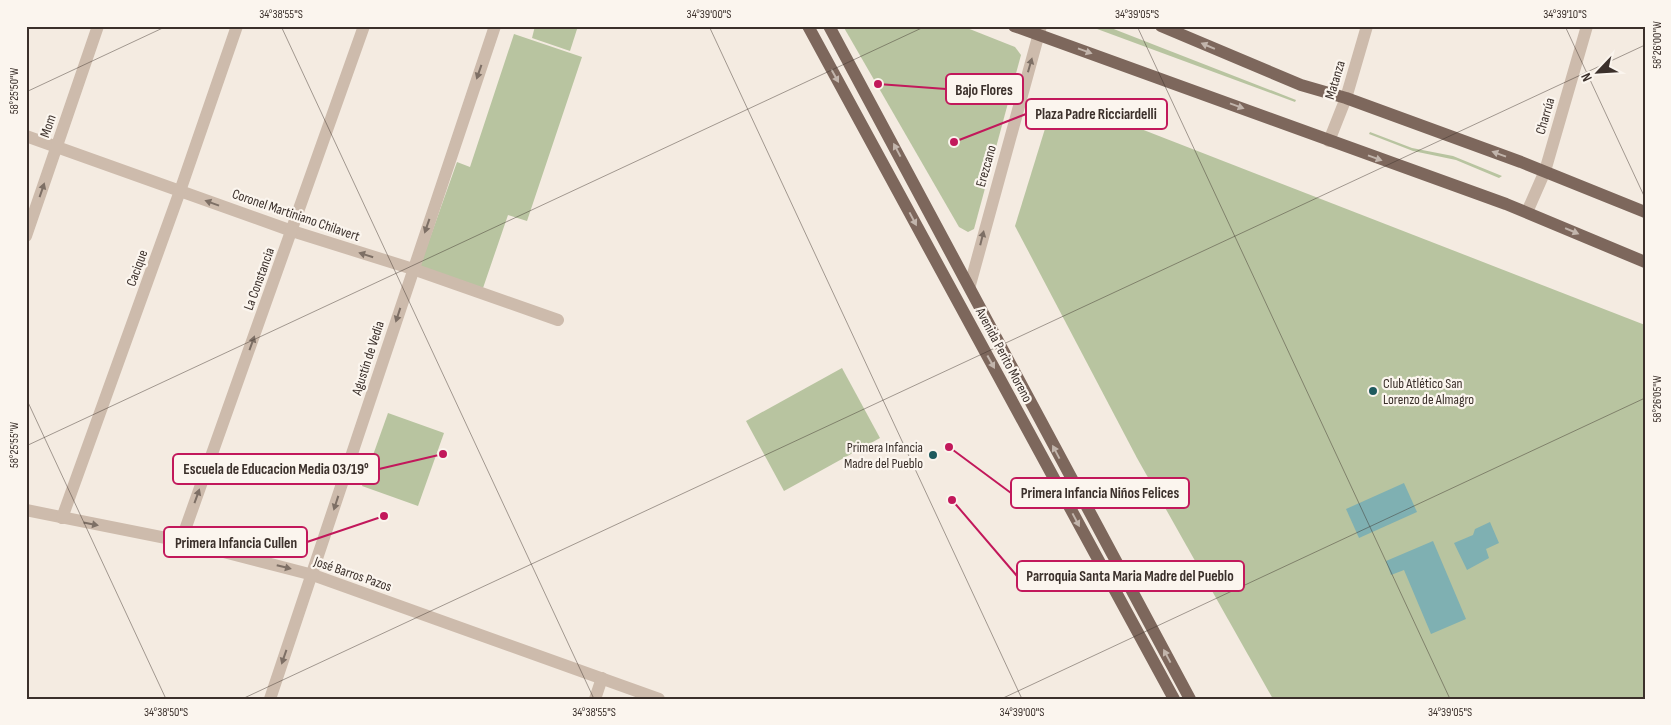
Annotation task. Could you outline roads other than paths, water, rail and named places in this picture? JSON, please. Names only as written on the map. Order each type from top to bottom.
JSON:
[{"type":"main road","name":"Avenida Perito Moreno","points":[[808,26],[1174,699]]},
{"type":"main road","name":"Avenida Perito Moreno","points":[[829,26],[970,285],[1027,399],[1190,699]]},
{"type":"main road","points":[[1014,26],[1040,30],[1330,141],[1526,212],[1645,262]]},
{"type":"main road","points":[[1161,26],[1301,85],[1346,98],[1545,171],[1645,212]]},
{"type":"street","name":"Mom","points":[[26,236],[98,26]]},
{"type":"street","name":"Cacique","points":[[62,518],[180,191],[237,26]]},
{"type":"street","name":"La Constancia","points":[[181,542],[364,26]]},
{"type":"street","name":"Agustín de Vedia","points":[[270,699],[495,26]]},
{"type":"street","name":"Matanza","points":[[1330,141],[1346,98],[1367,26]]},
{"type":"street","name":"Charrúa","points":[[1526,212],[1545,171],[1586,26]]},
{"type":"street","name":"Erezcano","points":[[970,285],[1040,30]]},
{"type":"street","name":"Coronel Martiniano Chilavert","points":[[26,136],[292,231],[413,269],[558,320]]},
{"type":"street","name":"José Barros Pazos","points":[[26,510],[181,542],[313,575],[660,699]]},
{"type":"street","points":[[595,699],[602,678]]},
{"type":"water","points":[[1404,483],[1417,512],[1359,538],[1346,509]]},
{"type":"water","points":[[1490,522],[1499,543],[1486,549],[1489,558],[1467,570],[1454,543],[1473,535],[1475,529]]},
{"type":"water","points":[[1433,541],[1466,619],[1431,634],[1404,570],[1391,575],[1386,561]]},
{"type":"place","name":"Bajo Flores","points":[[878,84]]},
{"type":"place","name":"Plaza Padre Ricciardelli","points":[[954,142]]},
{"type":"place","name":"Club Atlético San Lorenzo de Almagro","points":[[1373,391]]},
{"type":"place","name":"Primera Infancia Niños Felices","points":[[949,447]]},
{"type":"place","name":"Escuela de Educacion Media 03/19°","points":[[443,454]]},
{"type":"place","name":"Primera Infancia Madre del Pueblo","points":[[933,455]]},
{"type":"place","name":"Parroquia Santa Maria Madre del Pueblo","points":[[952,500]]},
{"type":"place","name":"Primera Infancia Cullen","points":[[384,516]]}]
